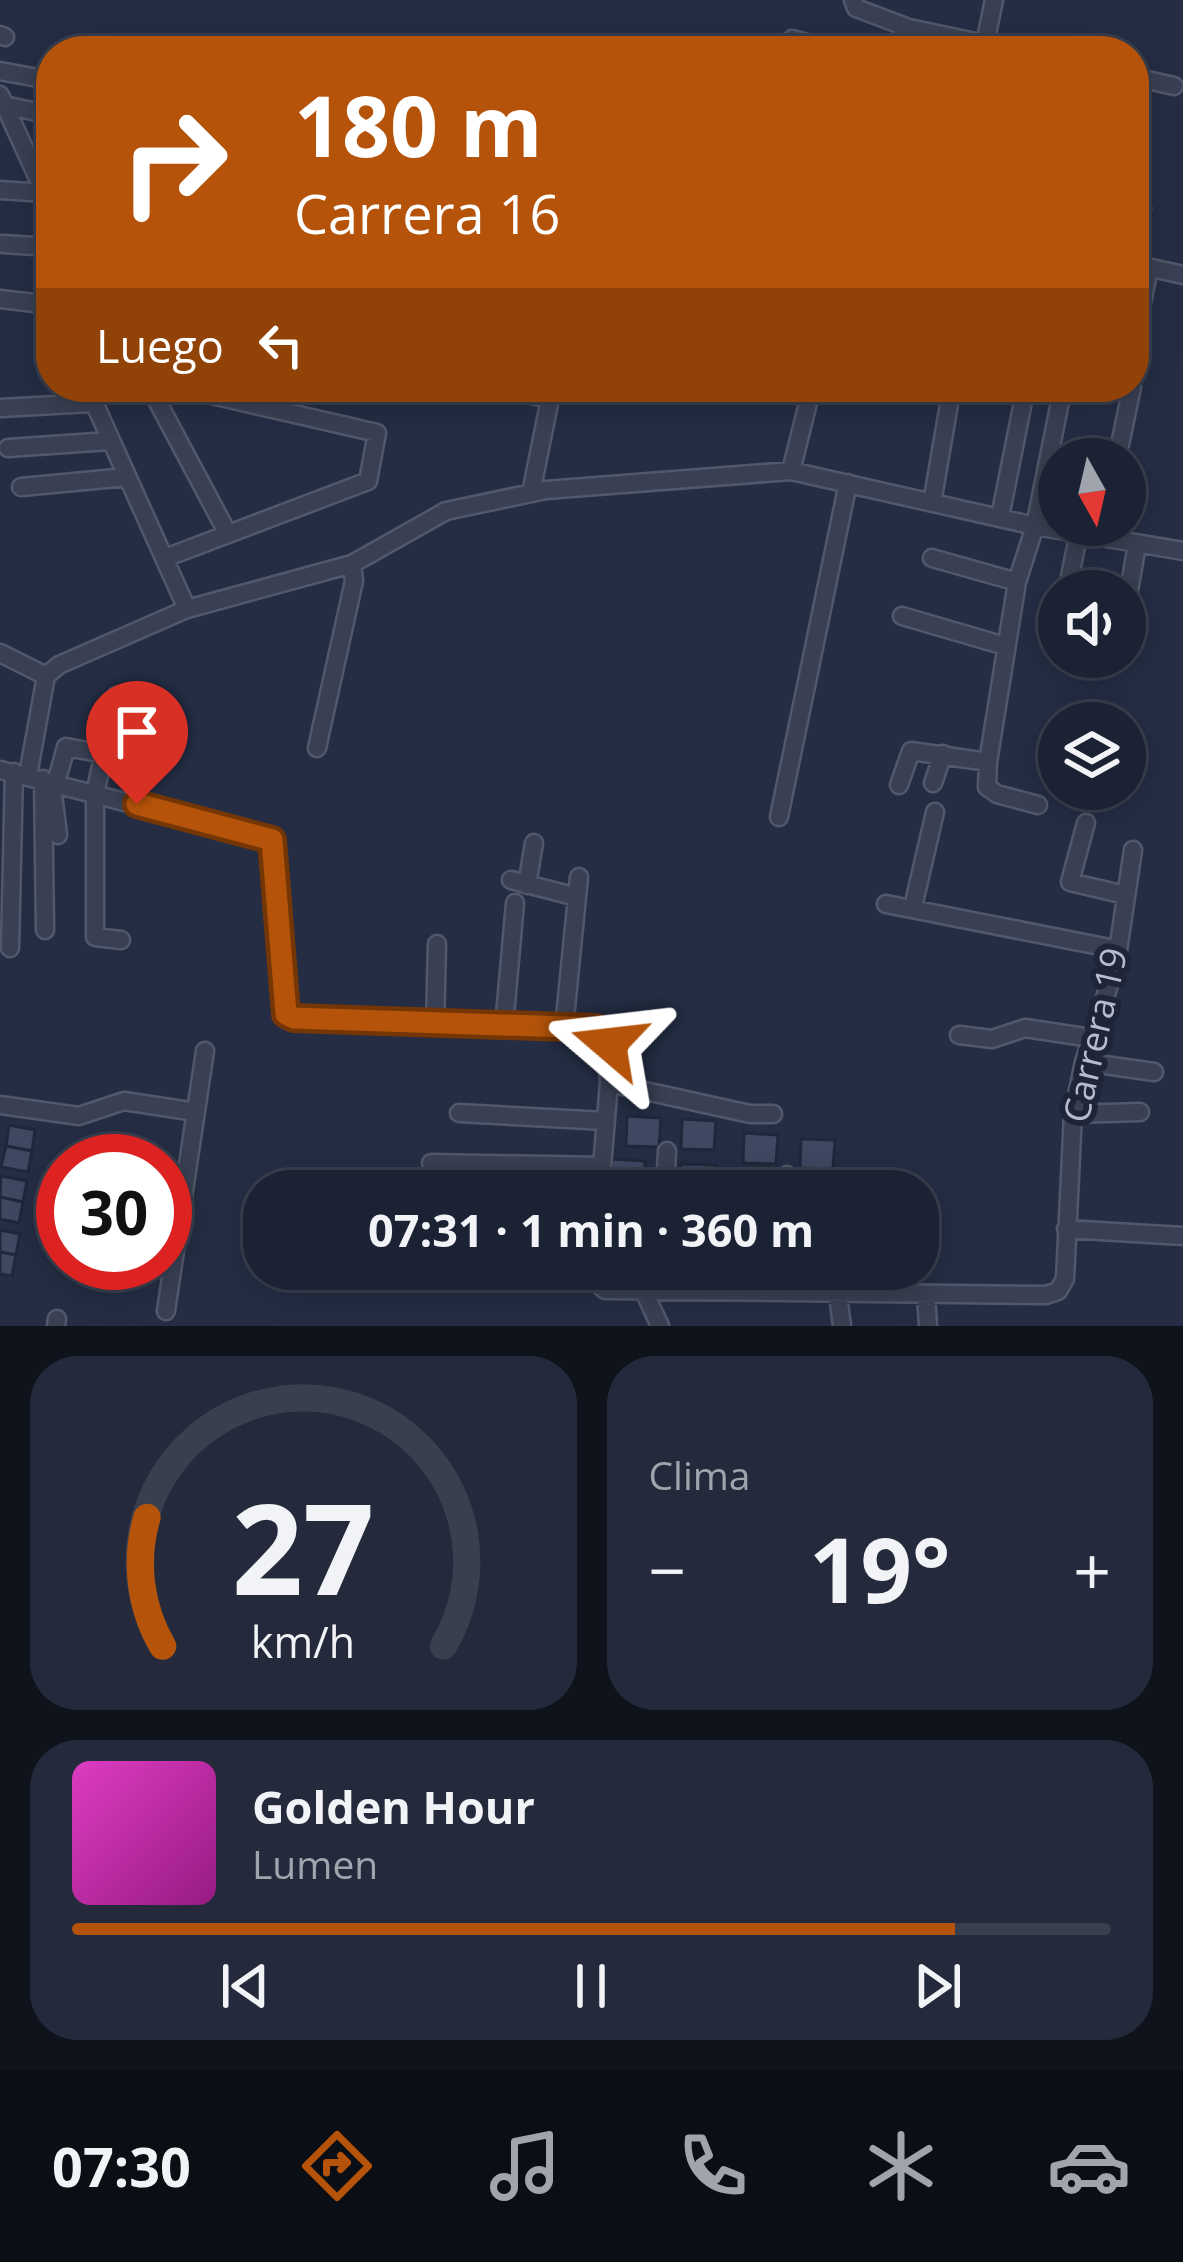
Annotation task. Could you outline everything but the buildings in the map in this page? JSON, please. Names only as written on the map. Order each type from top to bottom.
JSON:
[{"type":"street","points":[[853,0],[856,8],[909,28],[948,36]]},
{"type":"street","points":[[987,36],[994,0]]},
{"type":"street","points":[[902,36],[909,28]]},
{"type":"street","points":[[0,70],[36,78]]},
{"type":"street","points":[[1149,80],[1174,86]]},
{"type":"street","points":[[2,100],[36,110]]},
{"type":"street","points":[[2,100],[36,174]]},
{"type":"street","points":[[0,190],[36,198]]},
{"type":"street","points":[[3,244],[36,246]]},
{"type":"street","points":[[1149,268],[1183,275]]},
{"type":"street","points":[[0,298],[36,303]]},
{"type":"street","points":[[0,408],[41,402]]},
{"type":"street","points":[[92,402],[170,556],[187,609]]},
{"type":"street","points":[[158,402],[228,534]]},
{"type":"street","points":[[170,556],[368,481],[377,434],[241,402]]},
{"type":"street","points":[[531,493],[549,402]]},
{"type":"street","points":[[791,471],[808,402]]},
{"type":"street","points":[[932,502],[949,402]]},
{"type":"street","points":[[1000,517],[1023,402]]},
{"type":"street","points":[[1038,805],[987,788],[988,762],[1017,582],[1035,526],[1060,402]]},
{"type":"street","points":[[1121,438],[1129,402]]},
{"type":"street","points":[[8,448],[110,441]]},
{"type":"street","points":[[10,948],[46,676],[59,665],[187,609],[352,564],[446,511],[531,493],[791,471],[1038,526]]},
{"type":"street","points":[[21,487],[127,477]]},
{"type":"street","points":[[779,818],[848,483]]},
{"type":"street","points":[[1146,545],[1183,551]]},
{"type":"street","points":[[932,558],[1017,582]]},
{"type":"street","points":[[317,748],[354,581],[352,564]]},
{"type":"street","points":[[902,616],[1005,646]]},
{"type":"street","points":[[0,653],[46,676]]},
{"type":"street","points":[[116,696],[95,794],[95,937],[121,940]]},
{"type":"street","points":[[32,777],[65,747],[104,754]]},
{"type":"street","points":[[899,785],[910,752],[988,762]]},
{"type":"street","points":[[933,783],[943,754]]},
{"type":"street","points":[[32,777],[272,840],[286,1014],[294,1018],[596,1028],[605,1033],[609,1083],[602,1170]]},
{"type":"street","points":[[32,777],[58,835]]},
{"type":"street","points":[[32,777],[45,930]]},
{"type":"street","points":[[913,908],[935,812]]},
{"type":"street","points":[[1086,823],[1070,882],[1125,895]]},
{"type":"street","points":[[534,843],[519,882],[577,897]]},
{"type":"street","name":"Carrera 19","points":[[926,1295],[1046,1295],[1058,1291],[1065,1279],[1073,1114],[1084,1062],[1116,964],[1133,850]]},
{"type":"street","points":[[564,1028],[579,877]]},
{"type":"street","points":[[504,1027],[515,903]]},
{"type":"street","points":[[886,904],[1115,949]]},
{"type":"street","points":[[435,1025],[437,944]]},
{"type":"street","points":[[959,1035],[992,1039],[1025,1028],[1091,1038]]},
{"type":"street","points":[[166,1312],[205,1052]]},
{"type":"street","points":[[1084,1062],[1154,1072]]},
{"type":"street","points":[[609,1083],[750,1114],[773,1114]]},
{"type":"street","points":[[0,1105],[79,1116],[124,1101],[196,1112]]},
{"type":"street","points":[[1073,1114],[1140,1112]]},
{"type":"street","points":[[459,1113],[605,1120]]},
{"type":"street","points":[[666,1170],[667,1151]]},
{"type":"street","points":[[431,1163],[602,1166]]},
{"type":"street","points":[[1066,1229],[1183,1236]]},
{"type":"street","points":[[651,1290],[661,1326]]},
{"type":"street","points":[[682,1290],[926,1295],[928,1326]]},
{"type":"street","points":[[838,1295],[842,1326]]},
{"type":"route","points":[[137,804],[272,840],[286,1014],[435,1025],[596,1028],[605,1033],[609,1044]]}]
